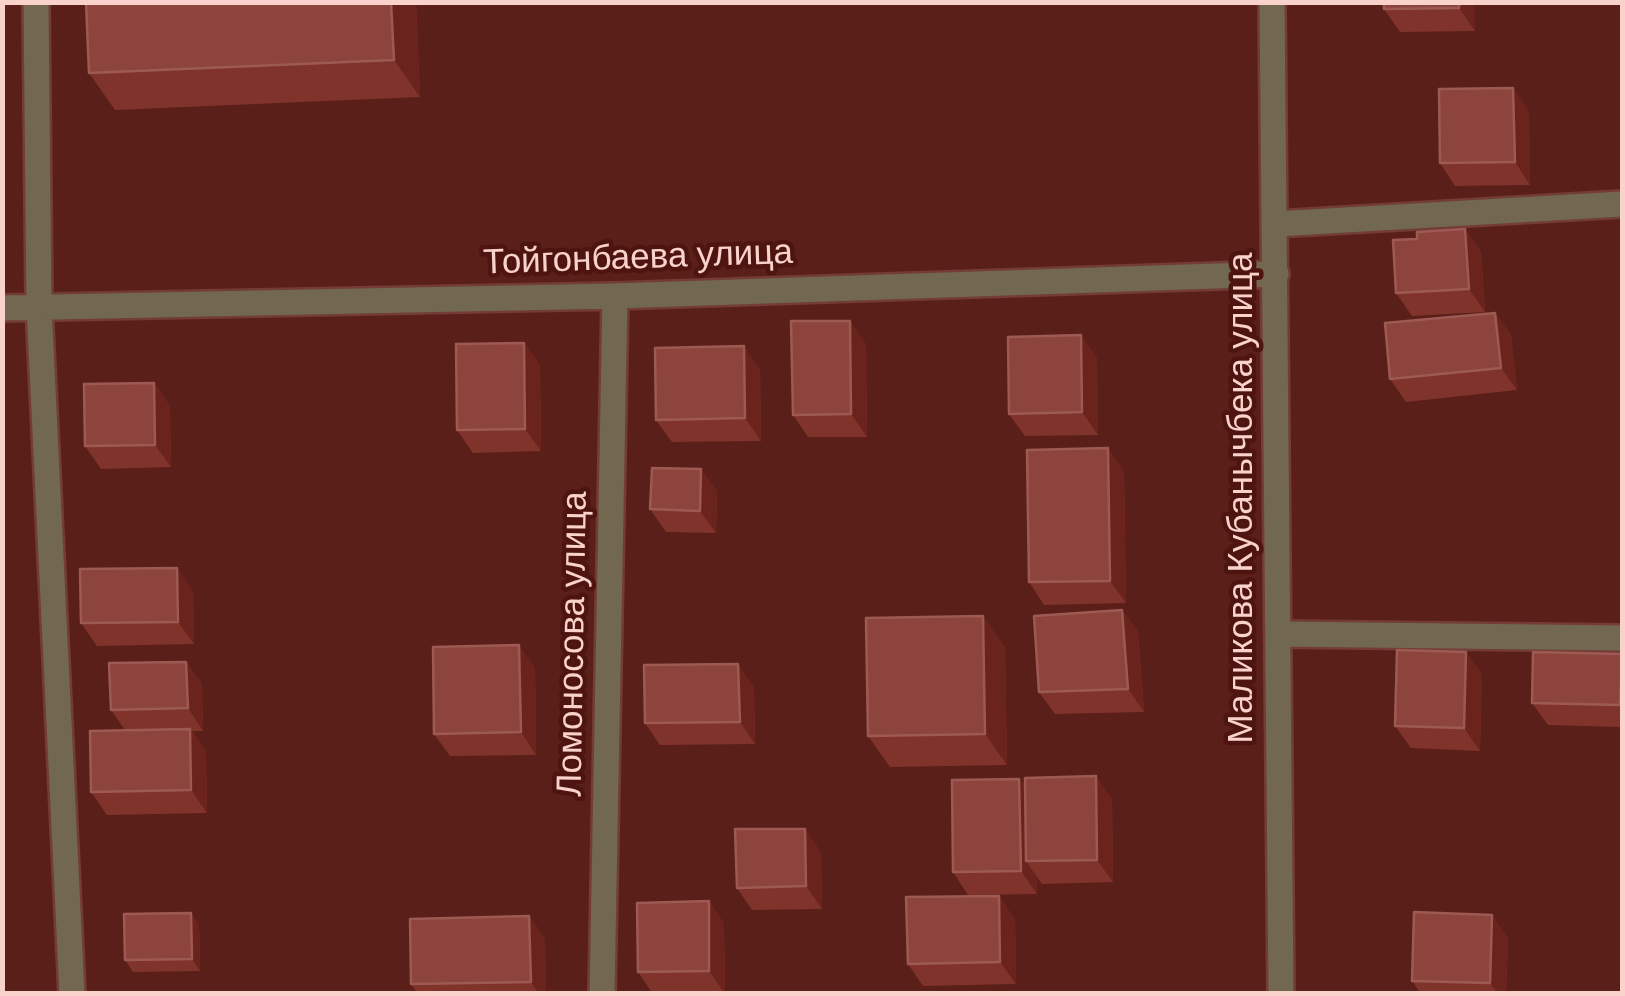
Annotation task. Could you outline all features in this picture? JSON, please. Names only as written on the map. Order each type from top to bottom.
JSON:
[{"type":"street","points":[[36,2],[38,306],[72,994]]},
{"type":"street","name":"Маликова Кубанычбека улица","points":[[1272,2],[1281,994]]},
{"type":"street","points":[[1276,224],[1622,204]]},
{"type":"street","name":"Тойгонбаева улица","points":[[2,308],[615,296],[1276,274]]},
{"type":"street","name":"Ломоносова улица","points":[[602,994],[615,296]]},
{"type":"street","points":[[1280,634],[1622,638]]},
{"type":"building","points":[[86,2],[391,2],[394,60],[89,73]]},
{"type":"building","points":[[1384,2],[1459,2],[1459,8],[1384,9]]},
{"type":"building","points":[[1513,88],[1515,162],[1440,163],[1439,89]]},
{"type":"building","points":[[1465,229],[1469,289],[1396,293],[1393,240],[1417,239],[1417,232]]},
{"type":"building","points":[[1495,313],[1501,368],[1390,379],[1385,323]]},
{"type":"building","points":[[791,321],[850,321],[851,414],[793,415]]},
{"type":"building","points":[[1081,335],[1082,412],[1009,414],[1008,337]]},
{"type":"building","points":[[524,343],[525,429],[457,430],[456,344]]},
{"type":"building","points":[[744,346],[745,418],[656,420],[655,348]]},
{"type":"building","points":[[154,383],[155,445],[85,446],[84,384]]},
{"type":"building","points":[[1108,448],[1110,581],[1029,582],[1027,450]]},
{"type":"building","points":[[652,468],[701,469],[700,511],[650,509]]},
{"type":"building","points":[[177,568],[178,622],[81,623],[80,569]]},
{"type":"building","points":[[1122,610],[1128,689],[1039,692],[1034,616]]},
{"type":"building","points":[[983,616],[985,734],[868,736],[866,618]]},
{"type":"building","points":[[519,645],[521,732],[434,734],[433,647]]},
{"type":"building","points":[[1397,650],[1466,652],[1464,728],[1395,726]]},
{"type":"building","points":[[1533,652],[1622,654],[1620,705],[1532,703]]},
{"type":"building","points":[[186,662],[188,708],[111,710],[109,663]]},
{"type":"building","points":[[738,664],[740,722],[645,723],[644,665]]},
{"type":"building","points":[[190,729],[191,790],[91,792],[90,731]]},
{"type":"building","points":[[1096,776],[1097,860],[1026,861],[1025,778]]},
{"type":"building","points":[[1019,779],[1021,871],[953,872],[952,780]]},
{"type":"building","points":[[735,829],[805,829],[806,886],[737,888]]},
{"type":"building","points":[[999,896],[1000,962],[908,964],[906,897]]},
{"type":"building","points":[[709,901],[709,971],[638,972],[637,903]]},
{"type":"building","points":[[1414,912],[1492,915],[1490,983],[1412,981]]},
{"type":"building","points":[[191,913],[192,959],[125,960],[124,914]]},
{"type":"building","points":[[529,916],[531,982],[411,984],[410,919]]}]
